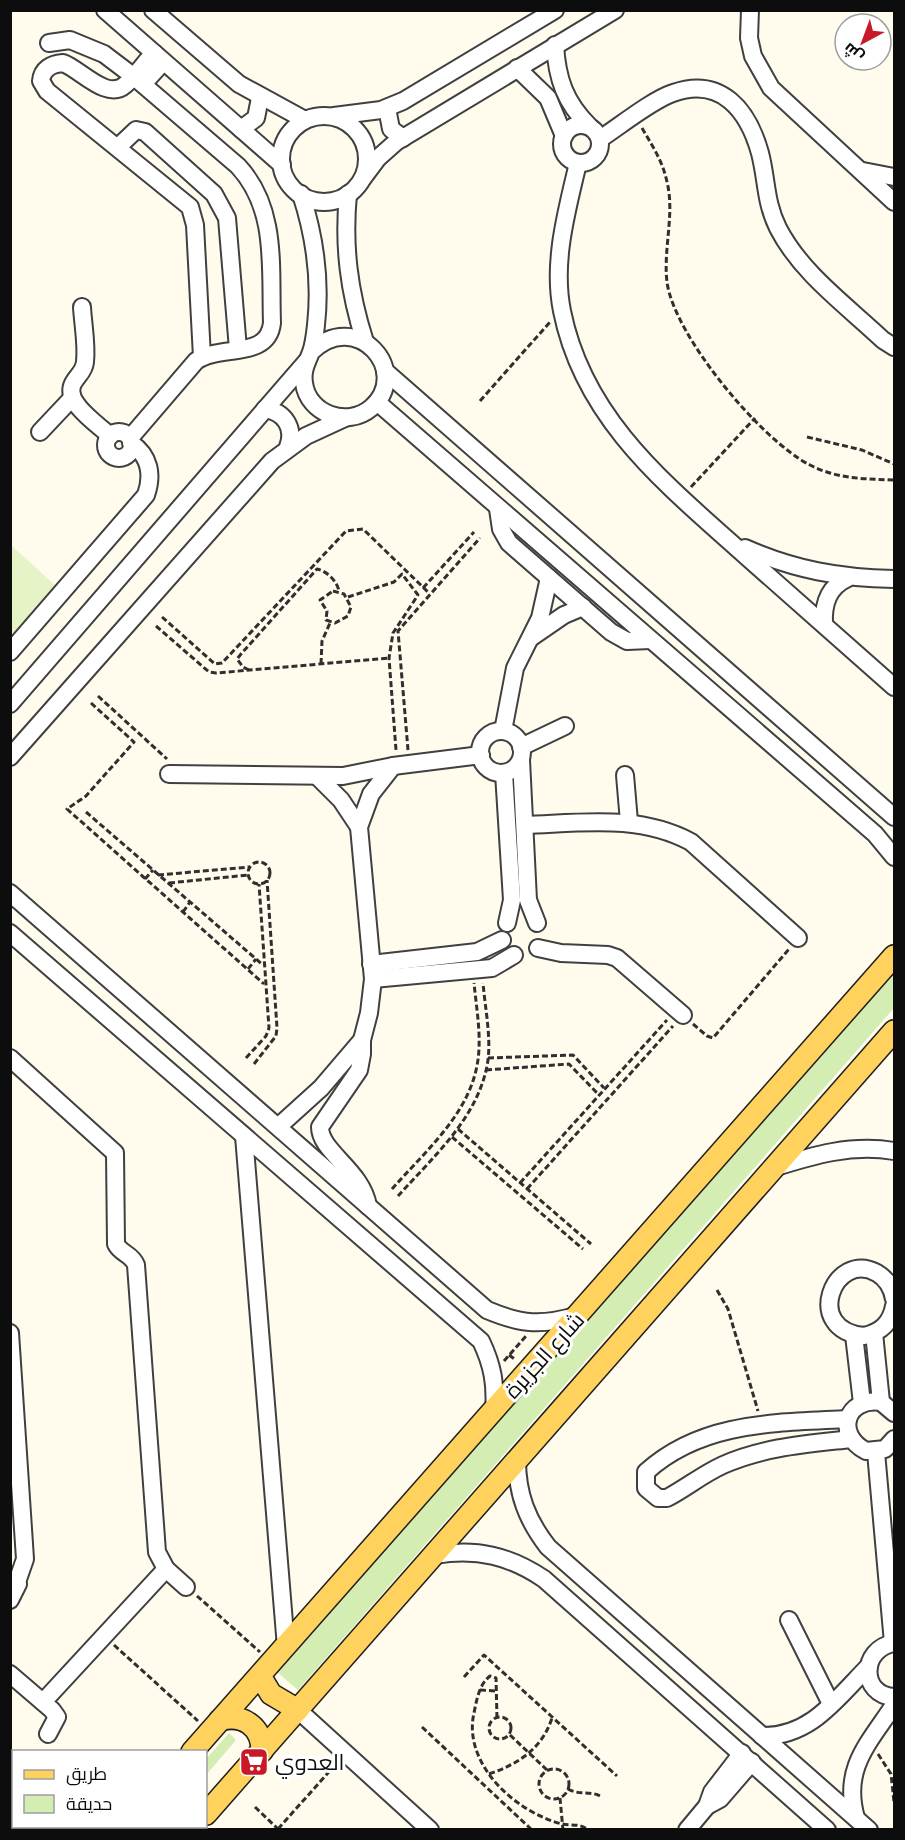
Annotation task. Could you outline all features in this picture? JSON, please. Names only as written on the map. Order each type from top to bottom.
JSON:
[{"type":"main road","name":"شارع الجزيرة","points":[[194,1750],[894,957]]},
{"type":"main road","points":[[207,1813],[894,1031]]},
{"type":"main road","points":[[273,1662],[271,1694],[298,1710]]},
{"type":"main road","points":[[215,1726],[235,1718],[248,1722],[258,1731],[261,1751]]},
{"type":"street","points":[[105,10],[282,165]]},
{"type":"street","points":[[153,10],[239,84],[260,98],[305,120]]},
{"type":"street","points":[[345,418],[323,412],[314,405],[304,385],[318,299],[318,272],[311,228],[301,194],[285,177],[282,165],[284,144],[289,134],[305,120],[319,116],[357,115],[387,108],[403,101],[555,10]]},
{"type":"street","points":[[301,194],[325,202],[348,194],[378,158],[403,138],[615,10]]},
{"type":"street","points":[[747,14],[753,56],[771,88],[894,202]]},
{"type":"street","points":[[49,43],[70,40],[85,44],[138,80],[249,178],[265,209],[268,226],[271,333],[259,346],[202,357],[131,441],[126,455],[113,456],[106,444],[110,436],[72,399],[71,388],[85,362],[82,307]]},
{"type":"street","points":[[555,45],[559,82],[566,99],[594,132],[596,157],[578,163]]},
{"type":"street","points":[[158,57],[138,80],[118,90],[107,89],[63,63],[49,66],[42,75],[41,81],[47,91],[184,200],[193,216],[202,357]]},
{"type":"street","points":[[517,68],[548,98],[564,136],[565,152],[578,163]]},
{"type":"street","points":[[564,136],[574,126],[594,132],[635,116],[670,93],[694,87],[717,91],[737,105],[752,130],[760,154],[767,202],[794,257],[883,340],[894,346]]},
{"type":"street","points":[[241,129],[256,118],[260,98]]},
{"type":"street","points":[[387,108],[388,122],[403,138]]},
{"type":"street","points":[[333,116],[348,123],[362,140],[367,163],[363,178]]},
{"type":"street","points":[[118,147],[136,130],[146,132],[220,201],[227,218],[238,349]]},
{"type":"street","points":[[578,163],[561,246],[562,310],[575,360],[592,395],[613,427],[680,498],[894,687]]},
{"type":"street","points":[[858,169],[894,177]]},
{"type":"street","points":[[10,757],[272,461],[288,447],[306,436],[345,418],[363,414],[377,402],[384,388],[385,371],[381,359],[365,342],[356,313],[348,274],[345,224],[348,194]]},
{"type":"street","points":[[10,704],[309,357],[327,340],[336,337],[346,336],[365,342]]},
{"type":"street","points":[[385,371],[893,816],[875,834]]},
{"type":"street","points":[[40,432],[72,399]]},
{"type":"street","points":[[399,422],[404,411],[418,400]]},
{"type":"street","points":[[377,402],[875,834],[894,857]]},
{"type":"street","points":[[265,410],[278,413],[287,422],[291,435],[288,447]]},
{"type":"street","points":[[10,652],[147,495],[149,466],[142,453],[131,441]]},
{"type":"street","points":[[498,509],[501,529],[509,543],[549,578],[621,639],[635,642],[650,640]]},
{"type":"street","points":[[730,541],[788,564],[848,578],[894,579]]},
{"type":"street","points":[[503,731],[515,668],[540,618],[549,578]]},
{"type":"street","points":[[824,624],[823,609],[828,594],[838,582],[848,578]]},
{"type":"street","points":[[531,638],[564,615],[583,607]]},
{"type":"street","points":[[504,773],[512,900],[502,940],[506,949],[514,955],[527,956],[538,948],[542,936],[528,900],[521,754],[515,736],[503,731],[495,732],[484,741],[481,755],[489,769],[504,773],[516,766],[521,754],[565,726]]},
{"type":"street","points":[[176,774],[343,776],[400,765],[481,755]]},
{"type":"street","points":[[368,1207],[366,1192],[331,1151],[320,1134],[323,1123],[359,1070],[362,1040],[369,1013],[372,971],[359,827],[371,794],[400,765]]},
{"type":"street","points":[[625,775],[629,822]]},
{"type":"street","points":[[318,777],[341,800],[359,827]]},
{"type":"street","points":[[525,825],[629,822],[661,828],[691,842],[798,938]]},
{"type":"street","points":[[10,893],[487,1310],[517,1322],[549,1323],[580,1315]]},
{"type":"street","points":[[507,923],[519,917],[537,923]]},
{"type":"street","points":[[10,933],[481,1341],[496,1387],[494,1412]]},
{"type":"street","points":[[372,971],[477,952],[502,940]]},
{"type":"street","points":[[538,948],[561,953],[608,955],[617,958],[679,1012]]},
{"type":"street","points":[[372,971],[492,968],[514,955]]},
{"type":"street","points":[[279,1126],[321,1088],[362,1040]]},
{"type":"street","points":[[12,1064],[115,1153],[116,1244],[121,1252],[130,1256],[136,1265],[157,1552],[166,1569],[186,1587]]},
{"type":"street","points":[[244,1136],[273,1662]]},
{"type":"street","points":[[772,1168],[836,1150],[859,1147],[894,1151]]},
{"type":"street","points":[[894,1299],[892,1288],[884,1278],[873,1271],[859,1269],[846,1273],[836,1281],[829,1300],[833,1319],[842,1329],[855,1335],[874,1333],[885,1326],[893,1315],[894,1305]]},
{"type":"street","points":[[445,1309],[462,1289]]},
{"type":"street","points":[[10,1333],[16,1507],[25,1559],[15,1575],[17,1591],[10,1600]]},
{"type":"street","points":[[874,1333],[881,1402]]},
{"type":"street","points":[[855,1335],[862,1403]]},
{"type":"street","points":[[850,1439],[848,1419],[855,1407],[862,1403],[881,1402],[894,1413]]},
{"type":"street","points":[[848,1419],[762,1424],[723,1430],[688,1445],[656,1463],[646,1472],[646,1488],[651,1495],[667,1498],[722,1466],[754,1454],[850,1439],[866,1451],[876,1452],[885,1449],[894,1439]]},
{"type":"street","points":[[762,1736],[793,1733],[806,1726],[869,1666],[873,1655],[881,1647],[893,1643],[876,1452]]},
{"type":"street","points":[[517,1460],[519,1491],[527,1514],[538,1534],[562,1560],[863,1824]]},
{"type":"street","points":[[435,1555],[470,1551],[487,1553],[520,1564],[544,1579],[827,1830]]},
{"type":"street","points":[[544,1579],[562,1560]]},
{"type":"street","points":[[43,1702],[166,1569]]},
{"type":"street","points":[[789,1620],[831,1704]]},
{"type":"street","points":[[869,1666],[873,1685],[880,1693],[894,1697]]},
{"type":"street","points":[[10,1674],[43,1702],[57,1718],[48,1734]]},
{"type":"street","points":[[863,1824],[851,1784],[855,1767],[894,1706]]},
{"type":"street","points":[[298,1710],[430,1830]]},
{"type":"street","points":[[687,1830],[707,1806],[720,1799],[747,1758]]},
{"type":"path","points":[[635,116],[660,159],[668,183],[667,283],[682,328],[711,371],[777,442],[811,465],[833,474],[857,479],[894,480]]},
{"type":"path","points":[[480,400],[562,310]]},
{"type":"path","points":[[680,498],[755,418]]},
{"type":"path","points":[[807,436],[862,450],[894,464]]},
{"type":"path","points":[[162,617],[214,664],[222,663],[346,531],[356,528],[363,529],[429,593]]},
{"type":"path","points":[[423,588],[474,532]]},
{"type":"path","points":[[400,765],[398,631],[429,593],[480,538]]},
{"type":"path","points":[[250,670],[243,667],[237,659],[317,569],[328,575],[339,592],[348,597],[351,607],[348,616],[340,622],[330,623]]},
{"type":"path","points":[[348,597],[394,582],[402,574],[415,588],[418,595],[393,633],[389,658],[400,765]]},
{"type":"path","points":[[330,623],[326,620],[327,611],[320,600],[328,592],[339,592]]},
{"type":"path","points":[[321,664],[322,641],[330,623]]},
{"type":"path","points":[[156,626],[209,672],[389,658]]},
{"type":"path","points":[[98,696],[140,735],[176,774]]},
{"type":"path","points":[[91,703],[134,742]]},
{"type":"path","points":[[140,735],[86,796],[67,809],[264,984]]},
{"type":"path","points":[[86,813],[263,965]]},
{"type":"path","points":[[158,874],[249,867],[256,862],[265,864],[269,872],[267,880],[277,1028],[276,1036],[254,1064]]},
{"type":"path","points":[[249,867],[248,876],[252,882],[259,884],[267,880]]},
{"type":"path","points":[[145,879],[153,870]]},
{"type":"path","points":[[168,883],[248,876]]},
{"type":"path","points":[[246,1058],[266,1036],[269,1028],[264,984],[259,884]]},
{"type":"path","points":[[183,912],[190,902]]},
{"type":"path","points":[[679,1012],[707,1036],[713,1038],[798,938]]},
{"type":"path","points":[[248,969],[256,959]]},
{"type":"path","points":[[398,1196],[452,1137],[479,1094],[488,1058],[477,969]]},
{"type":"path","points":[[392,1189],[458,1116],[473,1083],[479,1047],[477,969]]},
{"type":"path","points":[[520,1183],[605,1088],[679,1012]]},
{"type":"path","points":[[527,1189],[679,1012]]},
{"type":"path","points":[[269,1028],[277,1028]]},
{"type":"path","points":[[488,1058],[573,1055],[605,1088]]},
{"type":"path","points":[[486,1070],[569,1064],[599,1095]]},
{"type":"path","points":[[458,1129],[591,1244]]},
{"type":"path","points":[[452,1137],[583,1249]]},
{"type":"path","points":[[717,1290],[728,1309],[762,1424]]},
{"type":"path","points":[[493,1373],[537,1323]]},
{"type":"path","points":[[186,1587],[273,1662]]},
{"type":"path","points":[[103,1636],[215,1726]]},
{"type":"path","points":[[464,1677],[484,1655],[617,1776]]},
{"type":"path","points":[[497,1718],[509,1721],[512,1730],[510,1735],[501,1740],[492,1736],[489,1727],[497,1718],[496,1678],[490,1676],[483,1681],[471,1731],[478,1754],[489,1774],[508,1796],[532,1812],[563,1824],[582,1825],[588,1830]]},
{"type":"path","points":[[480,1690],[496,1691]]},
{"type":"path","points":[[489,1774],[506,1768],[530,1754],[548,1729],[552,1717]]},
{"type":"path","points":[[422,1727],[532,1830]]},
{"type":"path","points":[[510,1735],[548,1770]]},
{"type":"path","points":[[868,1744],[888,1766],[894,1802]]},
{"type":"path","points":[[255,1807],[278,1829],[346,1753]]},
{"type":"path","points":[[560,1798],[549,1798],[540,1791],[540,1779],[548,1770],[553,1769],[564,1773],[569,1784],[568,1789],[560,1798],[563,1830]]},
{"type":"path","points":[[568,1789],[576,1793],[596,1793],[602,1797]]},
{"type":"green space","points":[[11,545],[60,590],[11,644]]},
{"type":"green space","points":[[894,973],[894,1008],[298,1690],[276,1671]]},
{"type":"green space","points":[[229,1733],[236,1740],[207,1774],[207,1758]]},
{"type":"place","name":"العدوي","points":[[254,1762]]}]
